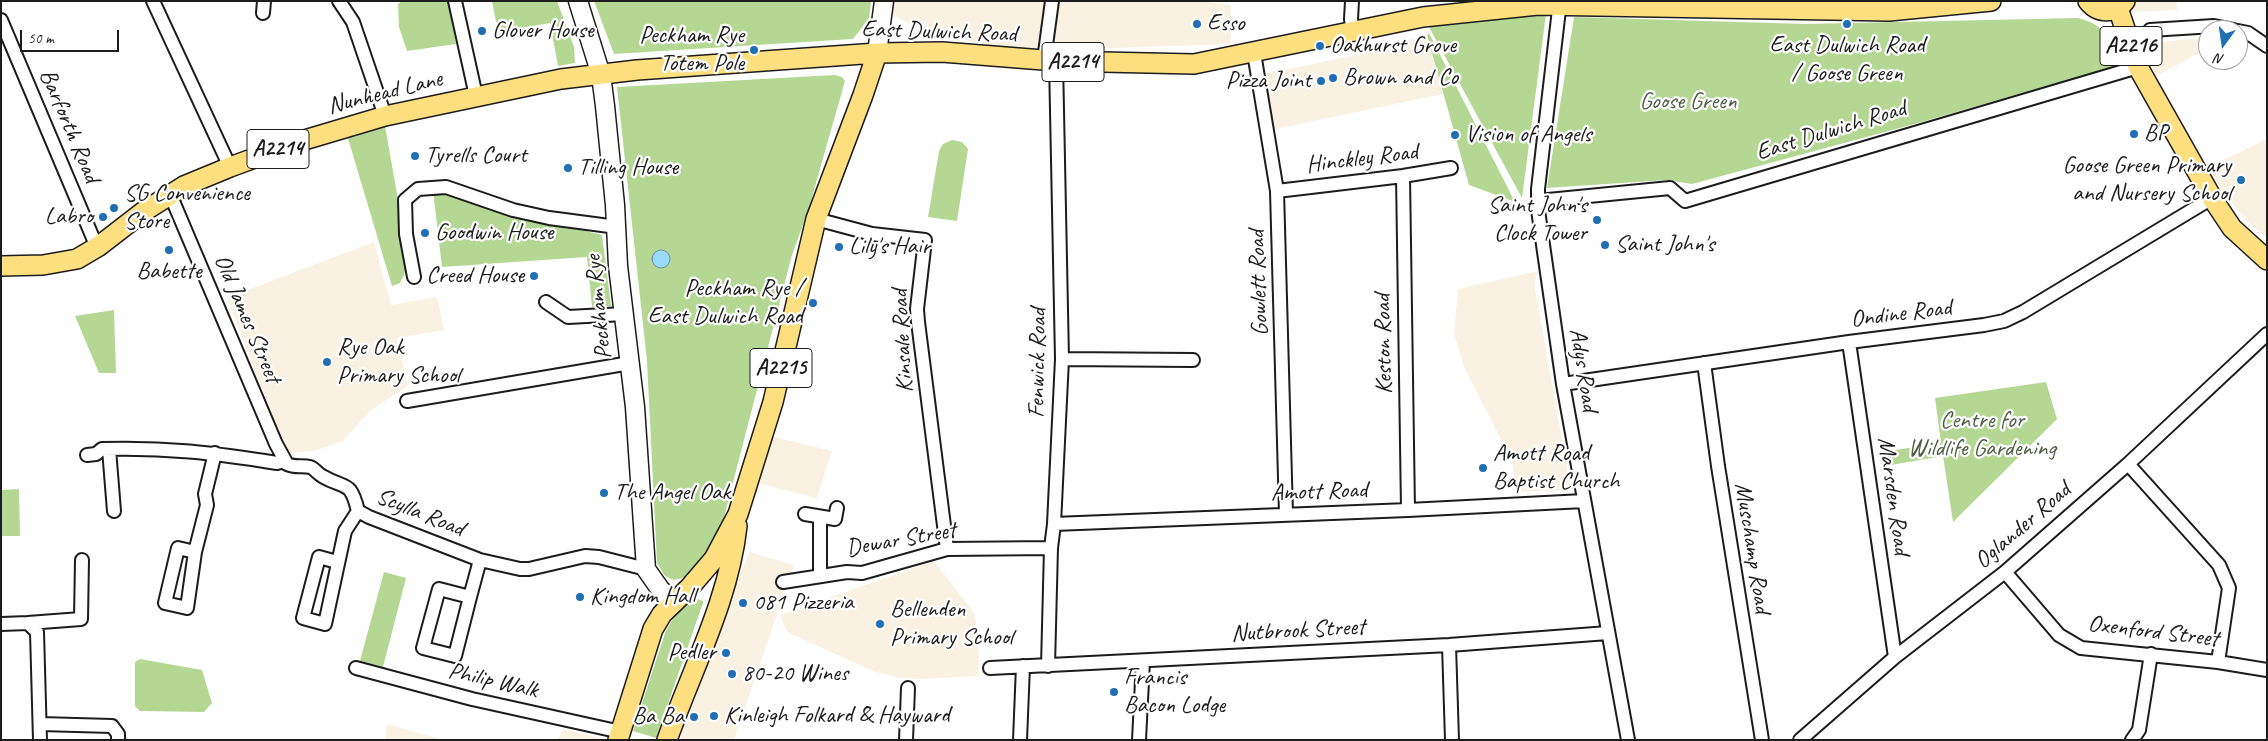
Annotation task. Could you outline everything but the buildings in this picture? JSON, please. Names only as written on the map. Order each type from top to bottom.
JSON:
[{"type":"main road","name":"East Dulwich Road","points":[[601,75],[637,70],[877,53],[942,52],[1050,61],[1194,64],[1440,14],[1559,3],[1888,6],[1991,1]]},
{"type":"main road","name":"A2216","points":[[2088,1],[2100,10],[2112,11],[2121,5],[2138,67],[2212,198],[2232,228],[2267,260]]},
{"type":"main road","name":"A2215","points":[[667,740],[721,599],[734,548],[738,514],[773,402],[816,219],[877,53]]},
{"type":"main road","name":"Nunhead Lane","points":[[1,266],[43,265],[76,259],[99,246],[170,194],[230,167],[301,141],[385,116],[561,79],[601,75]]},
{"type":"main road","name":"A2215","points":[[620,736],[653,629],[662,614],[690,587],[714,559],[738,514]]},
{"type":"main road","points":[[690,587],[705,587],[714,591],[721,599]]},
{"type":"street","points":[[153,1],[230,167]]},
{"type":"street","points":[[339,1],[353,22],[385,116]]},
{"type":"street","points":[[455,1],[476,96]]},
{"type":"street","name":"Peckham Rye","points":[[578,1],[601,75],[610,149],[617,227],[618,266],[630,363],[646,569],[660,590],[673,602]]},
{"type":"street","points":[[877,53],[884,1]]},
{"type":"street","name":"Fenwick Road","points":[[1048,666],[1051,548],[1054,524],[1062,359],[1050,61],[1052,1]]},
{"type":"street","points":[[1352,1],[1350,20],[1353,32]]},
{"type":"street","name":"Adys Road","points":[[1559,3],[1538,201],[1563,384],[1628,740]]},
{"type":"street","name":"Barforth Road","points":[[1,20],[93,238],[99,246]]},
{"type":"street","points":[[2150,30],[2198,27]]},
{"type":"street","points":[[2248,33],[2267,46]]},
{"type":"street","name":"Gowlett Road","points":[[1254,53],[1277,191],[1286,514]]},
{"type":"street","name":"East Dulwich Road","points":[[1538,201],[1670,188],[1685,201],[2138,67]]},
{"type":"street","name":"Hinckley Road","points":[[1277,191],[1403,176],[1451,168]]},
{"type":"street","name":"Keston Road","points":[[1403,176],[1408,510]]},
{"type":"street","points":[[414,277],[406,234],[405,200],[418,189],[446,187],[512,210],[549,218],[617,227]]},
{"type":"street","name":"Old James Street","points":[[170,194],[284,461]]},
{"type":"street","name":"Ondine Road","points":[[1563,384],[2004,321],[2023,312],[2212,198]]},
{"type":"street","name":"Kinsale Road","points":[[816,219],[872,234],[925,240],[918,316],[946,550]]},
{"type":"street","points":[[546,302],[568,317],[624,314]]},
{"type":"street","name":"Oglander Road","points":[[1800,740],[1895,657],[2004,572],[2128,464],[2267,334]]},
{"type":"street","name":"Marsden Road","points":[[1848,342],[1895,657]]},
{"type":"street","points":[[1062,359],[1193,360]]},
{"type":"street","points":[[407,401],[630,363]]},
{"type":"street","name":"Muschamp Road","points":[[1704,363],[1718,466],[1762,740]]},
{"type":"street","name":"Scylla Road","points":[[87,456],[109,449],[156,448],[215,453],[277,463],[284,461],[292,466],[311,467],[328,479],[350,488],[356,500],[358,511],[369,517],[480,560],[524,570],[585,556],[600,557],[646,569]]},
{"type":"street","points":[[109,449],[114,511]]},
{"type":"street","points":[[195,552],[207,505],[205,494],[215,453]]},
{"type":"street","points":[[2128,464],[2220,565],[2229,588],[2218,662]]},
{"type":"street","name":"Amott Road","points":[[1054,524],[1584,501]]},
{"type":"street","name":"Dewar Street","points":[[805,514],[836,519],[837,508]]},
{"type":"street","points":[[337,562],[319,557],[303,618],[325,624],[345,530],[358,511]]},
{"type":"street","name":"Dewar Street","points":[[820,517],[820,576]]},
{"type":"street","name":"Dewar Street","points":[[783,582],[820,576],[862,573],[946,550],[1051,548]]},
{"type":"street","points":[[1,624],[81,619],[82,560]]},
{"type":"street","points":[[470,597],[439,589],[423,648],[455,656],[480,560]]},
{"type":"street","name":"Oxenford Street","points":[[2004,572],[2060,635],[2081,648],[2151,654],[2267,670]]},
{"type":"street","points":[[28,623],[37,632],[40,740]]},
{"type":"street","name":"Nutbrook Street","points":[[990,668],[1449,644],[1608,633]]},
{"type":"street","points":[[1449,644],[1452,740]]},
{"type":"street","points":[[2132,740],[2139,730],[2151,654]]},
{"type":"street","points":[[1139,740],[1143,661]]},
{"type":"street","points":[[1020,740],[1023,666]]},
{"type":"street","name":"Philip Walk","points":[[356,668],[620,736]]},
{"type":"street","points":[[906,740],[908,688]]},
{"type":"street","points":[[40,724],[112,726],[118,734],[118,740]]},
{"type":"shaded area","points":[[893,1],[1198,1],[1231,5],[1231,44],[1052,50],[988,46],[911,25],[892,15]]},
{"type":"shaded area","points":[[2132,1],[2177,1],[2177,10],[2132,12]]},
{"type":"shaded area","points":[[1427,35],[1443,94],[1271,130],[1260,75],[1361,54]]},
{"type":"shaded area","points":[[2198,38],[2198,54],[2156,76],[2141,44]]},
{"type":"shaded area","name":"Goose Green Primary and Nursery School","points":[[2267,139],[2267,238],[2250,224],[2223,193],[2209,167]]},
{"type":"shaded area","name":"Rye Oak Primary School","points":[[374,242],[391,305],[437,297],[444,330],[397,338],[408,386],[370,411],[343,441],[314,451],[287,453],[227,298]]},
{"type":"shaded area","points":[[1538,271],[1534,283],[1571,490],[1517,492],[1512,461],[1464,367],[1454,334],[1458,289]]},
{"type":"shaded area","points":[[766,435],[832,451],[817,498],[753,482]]},
{"type":"shaded area","points":[[749,552],[794,565],[734,740],[681,740],[683,723]]},
{"type":"shaded area","name":"Bellenden Primary School","points":[[934,561],[975,614],[979,652],[978,676],[922,679],[901,678],[875,672],[787,632],[780,615]]},
{"type":"shaded area","points":[[387,724],[444,740],[385,740]]},
{"type":"shaded area","points":[[563,729],[604,739],[557,740]]},
{"type":"green space","points":[[402,1],[448,1],[456,44],[407,51],[399,27],[398,4]]},
{"type":"green space","points":[[492,1],[557,1],[574,47],[575,63],[558,66],[550,23],[498,32]]},
{"type":"green space","points":[[594,1],[871,1],[869,18],[853,39],[614,54]]},
{"type":"green space","points":[[1546,14],[1522,198],[1429,27]]},
{"type":"green space","name":"Goose Green","points":[[1574,17],[1806,24],[2078,18],[2102,29],[2122,64],[1911,125],[1692,184],[1666,180],[1547,188]]},
{"type":"green space","points":[[1429,33],[1515,202],[1469,185],[1427,35]]},
{"type":"green space","points":[[835,75],[842,77],[845,81],[808,211],[792,255],[724,517],[712,547],[687,577],[674,580],[665,576],[657,563],[647,361],[617,87]]},
{"type":"green space","points":[[385,126],[408,256],[404,275],[400,283],[392,286],[347,135]]},
{"type":"green space","points":[[952,140],[962,142],[968,149],[957,221],[928,217],[939,151],[943,144]]},
{"type":"green space","points":[[438,181],[530,217],[602,235],[611,306],[592,307],[587,257],[442,267],[432,182]]},
{"type":"green space","points":[[114,310],[116,373],[99,373],[75,316]]},
{"type":"green space","name":"Centre for Wildlife Gardening","points":[[2046,382],[2057,419],[1953,522],[1943,456],[1891,465],[1889,451],[1941,443],[1935,398]]},
{"type":"green space","points":[[19,489],[20,536],[1,536],[1,490]]},
{"type":"green space","points":[[384,572],[406,578],[383,667],[360,661]]},
{"type":"green space","points":[[698,599],[703,601],[703,603],[656,738],[633,731],[665,633],[678,613]]},
{"type":"green space","points":[[140,659],[202,670],[212,703],[204,712],[140,711],[135,706],[135,662]]},
{"type":"water","points":[[661,250],[667,253],[670,259],[667,265],[661,268],[655,265],[652,259],[655,253]]},
{"type":"place","name":"Esso","points":[[1197,24]]},
{"type":"place","name":"East Dulwich Road / Goose Green","points":[[1847,24]]},
{"type":"place","name":"Glover House","points":[[482,31]]},
{"type":"place","name":"Oakhurst Grove","points":[[1320,46]]},
{"type":"place","name":"Peckham Rye Totem Pole","points":[[754,50]]},
{"type":"place","name":"Brown and Co","points":[[1333,78]]},
{"type":"place","name":"Pizza Joint","points":[[1321,81]]},
{"type":"place","name":"BP","points":[[2134,134]]},
{"type":"place","name":"Vision of Angels","points":[[1455,135]]},
{"type":"place","name":"Tyrells Court","points":[[415,156]]},
{"type":"place","name":"Tilling House","points":[[568,168]]},
{"type":"place","name":"Goose Green Primary and Nursery School","points":[[2241,180]]},
{"type":"place","name":"SG Convenience Store","points":[[114,208]]},
{"type":"place","name":"Labro","points":[[103,217]]},
{"type":"place","name":"Saint John's Clock Tower","points":[[1597,220]]},
{"type":"place","name":"Goodwin House","points":[[425,233]]},
{"type":"place","name":"Saint John's","points":[[1605,245]]},
{"type":"place","name":"Lily's Hair","points":[[839,247]]},
{"type":"place","name":"Babette","points":[[169,250]]},
{"type":"place","name":"Creed House","points":[[534,276]]},
{"type":"place","name":"Peckham Rye / East Dulwich Road","points":[[813,303]]},
{"type":"place","name":"Rye Oak Primary School","points":[[327,362]]},
{"type":"place","name":"Amott Road Baptist Church","points":[[1483,468]]},
{"type":"place","name":"The Angel Oak","points":[[604,493]]},
{"type":"place","name":"Kingdom Hall","points":[[580,597]]},
{"type":"place","name":"081 Pizzeria","points":[[743,603]]},
{"type":"place","name":"Bellenden Primary School","points":[[880,624]]},
{"type":"place","name":"Pedler","points":[[726,653]]},
{"type":"place","name":"80-20 Wines","points":[[732,674]]},
{"type":"place","name":"Francis Bacon Lodge","points":[[1114,692]]},
{"type":"place","name":"Kinleigh Folkard & Hayward","points":[[714,716]]},
{"type":"place","name":"Ba Ba","points":[[694,717]]}]
